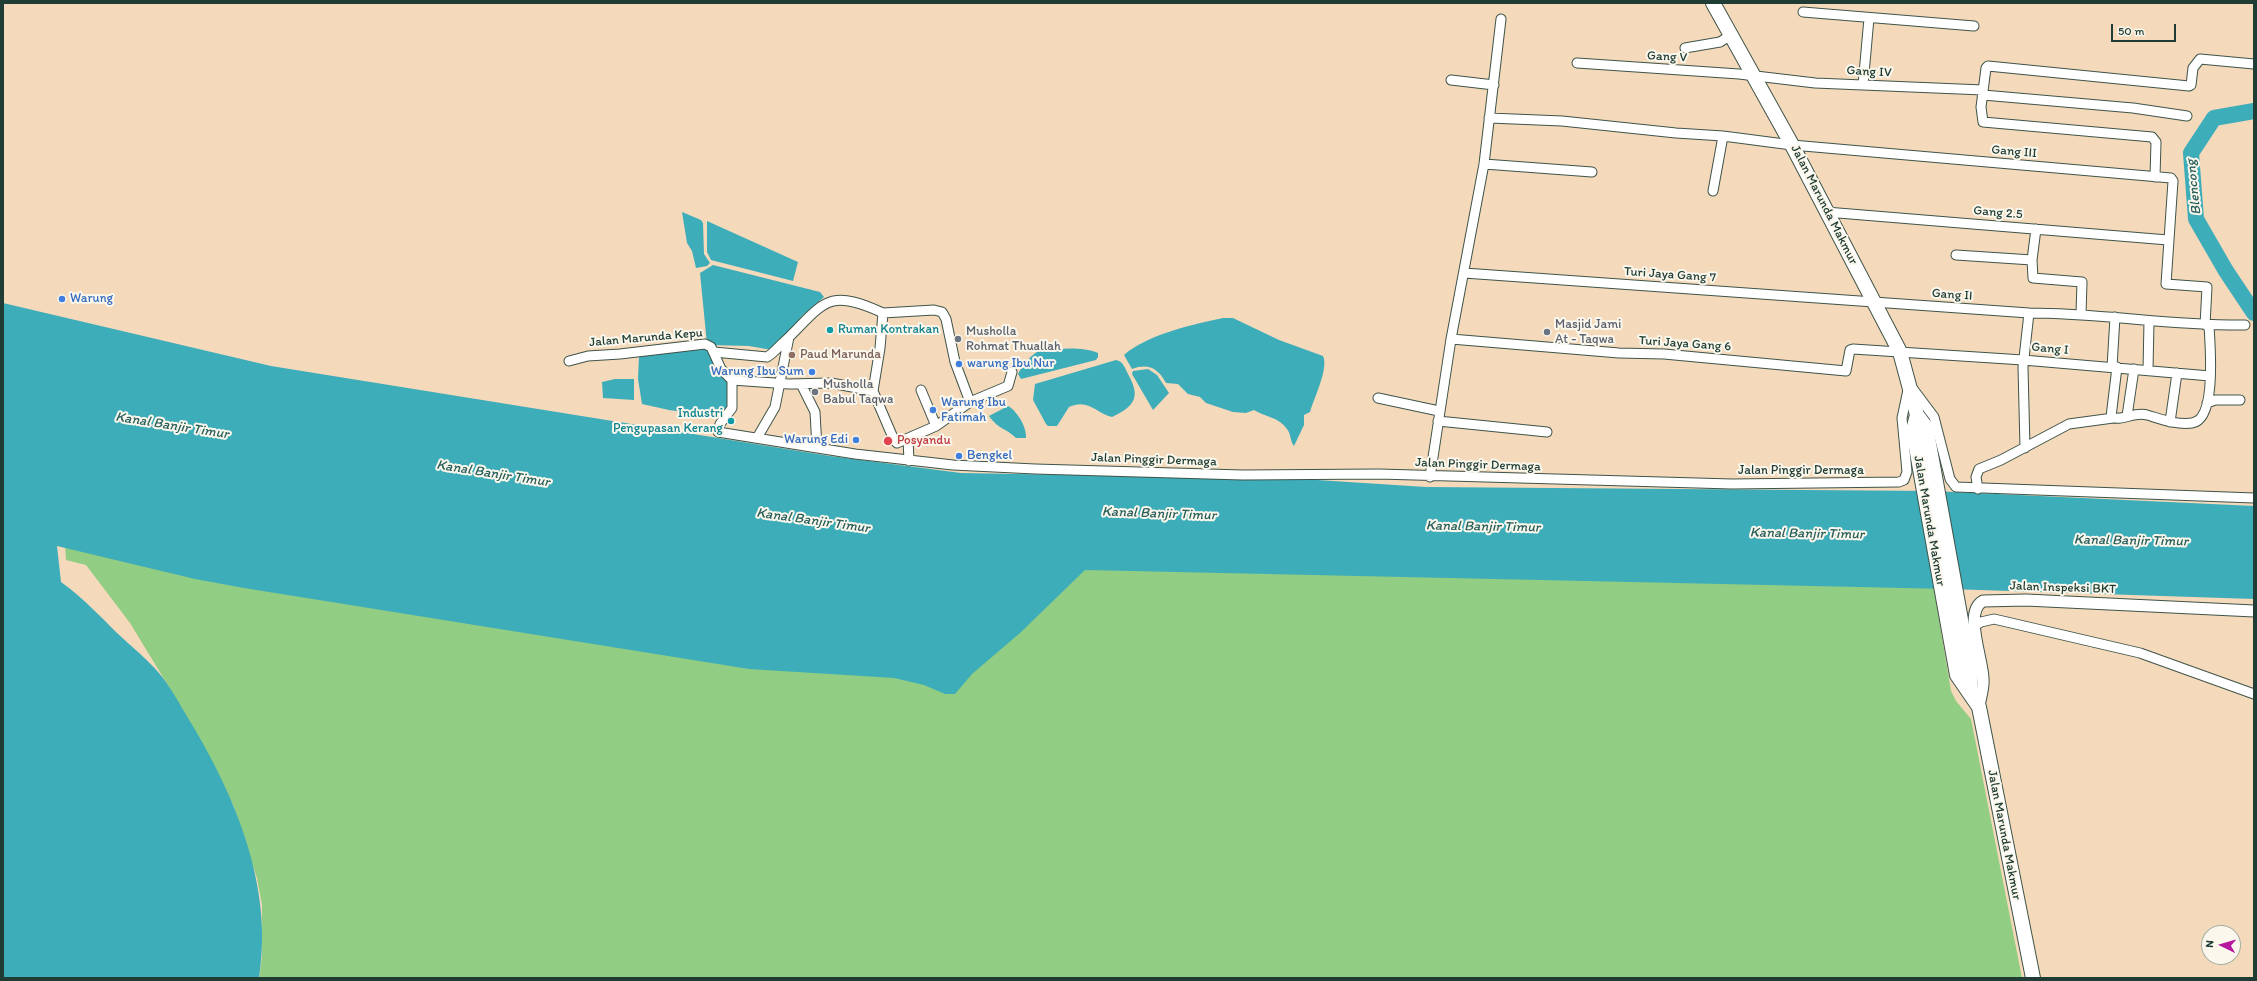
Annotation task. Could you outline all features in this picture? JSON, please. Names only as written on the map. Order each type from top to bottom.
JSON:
[{"type":"main road","name":"Jalan Marunda Makmur","points":[[1713,3],[1792,145],[1900,352],[1910,384],[1917,415],[1926,427],[1937,479],[1972,676],[1970,694]]},
{"type":"main road","name":"Jalan Marunda Makmur","points":[[1917,415],[1913,430],[1957,675],[1979,707],[2033,978]]},
{"type":"street","points":[[1803,12],[1974,26]]},
{"type":"street","points":[[1863,85],[1869,18]]},
{"type":"street","points":[[1430,477],[1438,416],[1451,339],[1484,164],[1501,19]]},
{"type":"street","points":[[1685,48],[1720,42],[1731,35]]},
{"type":"street","points":[[2155,177],[2156,142],[2152,137],[1985,123],[1982,121],[1983,93],[1988,66],[2189,86],[2191,85],[2193,68],[2200,59],[2254,64]]},
{"type":"street","name":"Gang V","points":[[1577,63],[1754,76]]},
{"type":"street","name":"Gang IV","points":[[1754,76],[1815,83],[1983,93],[2133,108],[2187,116]]},
{"type":"street","points":[[1451,80],[1494,84]]},
{"type":"street","name":"Gang III","points":[[1489,118],[1562,121],[1676,133],[1723,136],[1792,145],[2172,179],[2168,240]]},
{"type":"street","points":[[1713,191],[1723,136]]},
{"type":"street","points":[[1484,164],[1592,172]]},
{"type":"street","name":"Gang 2.5","points":[[1826,212],[2168,240]]},
{"type":"street","points":[[2036,229],[2032,260],[2033,278],[2082,282],[2081,314]]},
{"type":"street","points":[[1978,489],[1976,473],[1979,469],[2025,448],[2069,424],[2142,414],[2170,422],[2193,423],[2198,421],[2205,413],[2210,376],[2207,326],[2207,287],[2166,284],[2168,240]]},
{"type":"street","points":[[1956,255],[2032,260]]},
{"type":"street","name":"Turi Jaya Gang 7","points":[[1464,273],[1874,302]]},
{"type":"street","points":[[714,352],[767,357],[789,337],[812,312],[831,300],[856,302],[883,313],[926,310],[942,312],[946,319],[955,362],[970,402]]},
{"type":"street","name":"Gang II","points":[[1874,302],[2029,313],[2081,314],[2207,326],[2245,326]]},
{"type":"street","points":[[883,313],[880,348],[873,391],[894,440],[899,443],[936,426],[970,402],[1007,387],[1012,372]]},
{"type":"street","points":[[2025,448],[2023,360],[2029,313]]},
{"type":"street","points":[[2113,418],[2110,413],[2114,367],[2115,317]]},
{"type":"street","points":[[2148,370],[2149,321]]},
{"type":"street","points":[[757,438],[774,410],[781,384],[782,365],[789,337]]},
{"type":"street","name":"Turi Jaya Gang 6","points":[[1451,339],[1619,353],[1664,354],[1846,371],[1851,349],[1900,352]]},
{"type":"street","name":"Jalan Marunda Kepu","points":[[569,361],[588,356],[620,354],[705,344],[711,347],[721,369],[732,380]]},
{"type":"street","name":"Gang I","points":[[1900,352],[2114,367],[2210,376]]},
{"type":"street","points":[[2127,416],[2134,369]]},
{"type":"street","points":[[2170,422],[2177,373]]},
{"type":"street","points":[[732,380],[781,384],[831,383],[873,391]]},
{"type":"street","name":"Jalan Pinggir Dermaga","points":[[732,380],[732,408],[720,424],[718,432],[909,461],[953,465],[1213,474],[1372,474],[1430,477],[1732,484],[1896,483],[1904,480],[1907,472],[1902,418],[1910,384]]},
{"type":"street","points":[[801,384],[815,412],[817,448]]},
{"type":"street","points":[[1910,384],[1934,417],[1952,484],[1956,487],[2254,498]]},
{"type":"street","points":[[920,390],[936,426]]},
{"type":"street","points":[[1378,398],[1438,416],[1547,432]]},
{"type":"street","points":[[2207,403],[2215,400],[2240,400]]},
{"type":"street","points":[[908,439],[909,461]]},
{"type":"street","name":"Jalan Inspeksi BKT","points":[[1979,707],[1984,681],[1973,614],[1975,608],[1983,601],[1990,600],[2254,611]]},
{"type":"street","points":[[1975,626],[1981,622],[1994,619],[2132,651],[2254,694]]},
{"type":"green space","points":[[65,544],[1933,584],[1951,691],[1956,701],[1971,719],[2022,978],[259,978],[262,957],[262,905],[257,878],[233,805],[172,692],[130,623],[86,565],[66,560]]},
{"type":"water","points":[[682,212],[701,220],[703,223],[704,254],[710,263],[707,266],[696,268],[692,251],[687,243]]},
{"type":"water","points":[[707,221],[798,262],[793,281],[711,260],[707,252]]},
{"type":"water","points":[[713,265],[820,292],[824,297],[803,315],[772,350],[749,346],[710,345],[707,344],[700,273]]},
{"type":"water","name":"Kanal Banjir Timur","points":[[3,303],[271,366],[830,456],[961,473],[1302,479],[1426,487],[1933,491],[2254,506],[2254,599],[1949,589],[1085,570],[1020,633],[972,674],[955,694],[945,694],[924,685],[894,678],[749,669],[244,588],[195,579],[57,546],[61,582],[90,606],[159,673],[178,701],[221,778],[247,843],[256,876],[261,910],[262,944],[259,978],[3,978]]},
{"type":"water","points":[[1223,318],[1233,318],[1279,340],[1323,356],[1323,375],[1310,412],[1304,415],[1304,425],[1294,446],[1287,429],[1280,422],[1254,410],[1246,413],[1233,412],[1206,403],[1200,397],[1188,394],[1178,384],[1166,383],[1160,374],[1152,368],[1138,367],[1132,369],[1124,355],[1133,348],[1157,336],[1185,327]]},
{"type":"water","points":[[706,344],[729,381],[731,407],[721,416],[714,416],[669,410],[642,404],[638,379],[639,356]]},
{"type":"water","points":[[1070,348],[1085,349],[1098,353],[1098,357],[1096,360],[1021,379],[1018,374],[1022,367],[1031,357],[1041,350]]},
{"type":"water","points":[[1116,360],[1124,365],[1132,382],[1135,395],[1131,405],[1112,417],[1087,405],[1076,405],[1069,407],[1057,426],[1048,426],[1046,424],[1033,400],[1035,384]]},
{"type":"water","points":[[1148,369],[1157,375],[1169,393],[1153,410],[1132,374],[1133,371]]},
{"type":"water","points":[[615,379],[634,379],[634,400],[603,398],[602,382]]},
{"type":"water","points":[[1008,406],[1021,420],[1025,429],[1026,438],[1016,438],[996,424],[989,416]]},
{"type":"waterway","name":"Blencong","points":[[2254,111],[2214,118],[2191,153],[2196,219],[2226,271],[2254,313]]},
{"type":"place","name":"Warung","points":[[62,299]]},
{"type":"place","name":"Ruman Kontrakan","points":[[830,330]]},
{"type":"place","name":"Masjid Jami At - Taqwa","points":[[1547,332]]},
{"type":"place","name":"Musholla Rohmat Thuallah","points":[[958,339]]},
{"type":"place","name":"Paud Marunda","points":[[792,355]]},
{"type":"place","name":"warung Ibu Nur","points":[[959,364]]},
{"type":"place","name":"Warung Ibu Sum","points":[[812,372]]},
{"type":"place","name":"Musholla Babul Taqwa","points":[[815,392]]},
{"type":"place","name":"Warung Ibu Fatimah","points":[[933,410]]},
{"type":"place","name":"Industri Pengupasan Kerang","points":[[731,421]]},
{"type":"place","name":"Warung Edi","points":[[856,440]]},
{"type":"place","name":"Posyandu","points":[[888,441]]},
{"type":"place","name":"Bengkel","points":[[959,456]]}]
